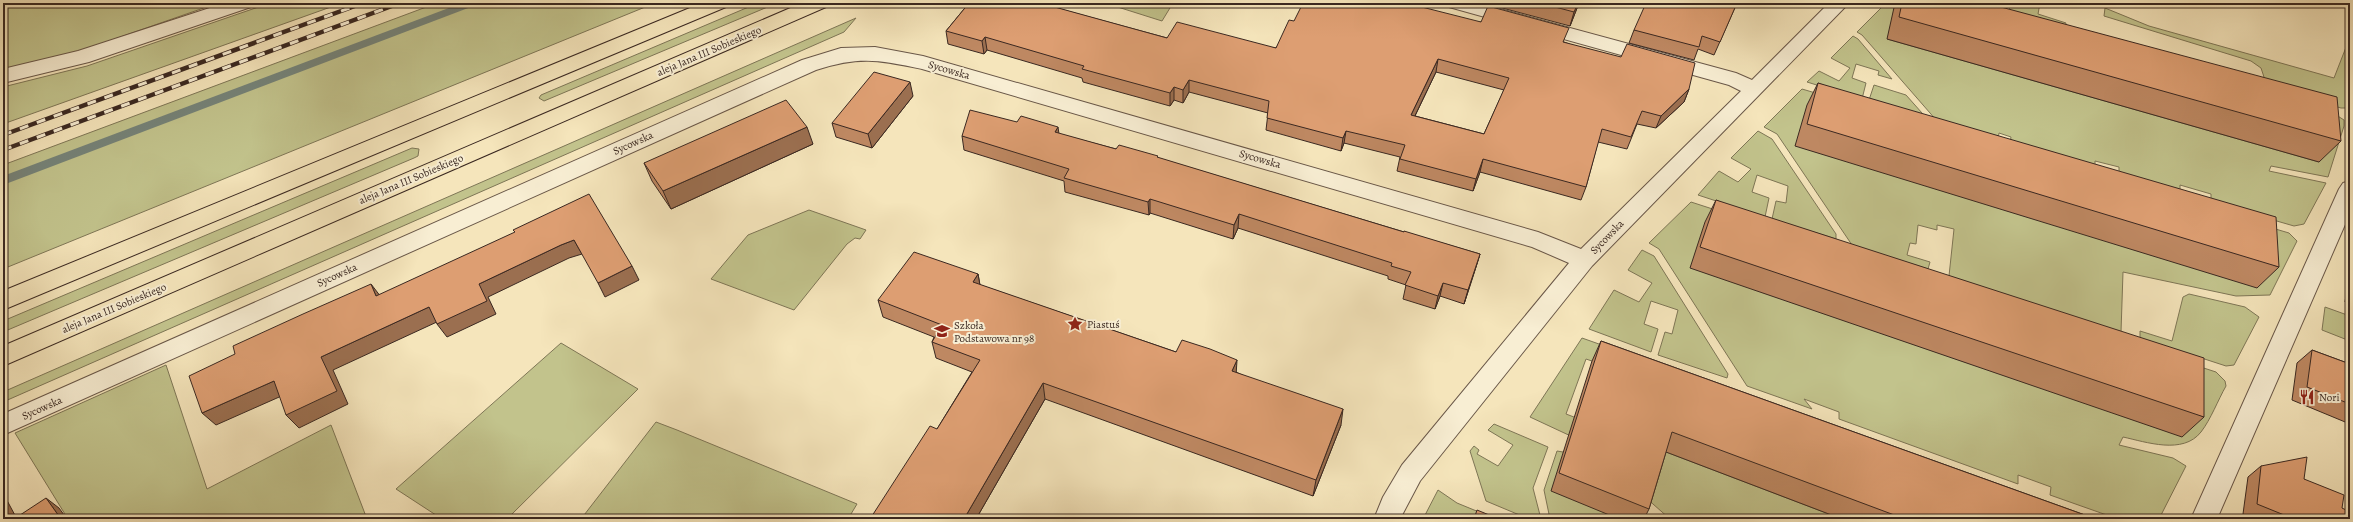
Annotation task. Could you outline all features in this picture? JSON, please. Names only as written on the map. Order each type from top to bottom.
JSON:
[{"type":"main road","points":[[3,301],[719,3]]},
{"type":"main road","name":"aleja Jana III Sobieskiego","points":[[3,356],[819,3]]},
{"type":"street","points":[[3,76],[82,57],[244,3]]},
{"type":"street","points":[[1456,3],[1736,80],[1753,89]]},
{"type":"street","name":"Sycowska","points":[[3,425],[809,65],[840,55],[876,52],[923,63],[1538,240],[1584,260],[1840,3]]},
{"type":"street","points":[[2208,509],[2350,189]]},
{"type":"street","points":[[1387,519],[1392,505],[1411,473],[1584,260]]},
{"type":"green space","points":[[3,3],[218,3],[83,50],[3,70]]},
{"type":"green space","points":[[270,3],[342,3],[3,124],[3,87],[87,66]]},
{"type":"green space","points":[[437,3],[655,3],[3,269],[3,165]]},
{"type":"green space","points":[[758,3],[777,3],[544,101],[539,98],[541,95]]},
{"type":"green space","points":[[1105,3],[1173,3],[1162,21]]},
{"type":"green space","points":[[1886,3],[1925,3],[1887,39],[2319,162],[2333,113],[2344,120],[2344,126],[2328,177],[2271,166],[2269,171],[2326,183],[2304,224],[2294,226],[2211,202],[2211,194],[2180,185],[2180,192],[2119,175],[2119,167],[2095,161],[2095,167],[2010,143],[2011,137],[1999,133],[1998,139],[1937,121],[1862,35],[1857,32]]},
{"type":"green space","points":[[2004,3],[2040,3],[2038,14],[2066,23],[2064,34],[2023,22]]},
{"type":"green space","points":[[2105,8],[2149,26],[2334,78],[2350,37],[2349,108],[2341,108],[2192,68],[2260,79],[2264,77],[2261,68],[2251,61],[2104,16]]},
{"type":"green space","points":[[856,18],[844,32],[3,402],[3,392]]},
{"type":"green space","points":[[1853,36],[1858,39],[1892,79],[1878,75],[1879,71],[1856,64],[1852,78],[1866,83],[1862,99],[1807,82],[1819,71],[1839,81],[1850,68],[1831,58]]},
{"type":"green space","points":[[1874,85],[1906,95],[1922,113],[1921,116],[1869,100]]},
{"type":"green space","points":[[1802,89],[2289,233],[2297,241],[2270,295],[2236,296],[2123,272],[2121,332],[1949,276],[1954,229],[1937,225],[1937,230],[1918,225],[1916,244],[1910,243],[1907,255],[1930,262],[1928,269],[1852,245],[1777,134],[1764,127]]},
{"type":"green space","points":[[1758,131],[1772,139],[1836,234],[1836,239],[1772,219],[1776,201],[1786,203],[1788,186],[1757,175],[1752,192],[1769,198],[1765,217],[1698,195],[1719,171],[1738,182],[1751,169],[1731,158]]},
{"type":"green space","points":[[412,148],[419,149],[418,156],[3,332],[3,321]]},
{"type":"green space","points":[[1691,202],[2216,372],[2225,381],[2226,386],[2205,427],[2193,439],[2184,443],[2164,445],[2123,437],[2119,445],[2173,458],[2186,466],[2159,519],[2118,519],[2050,495],[2051,487],[2018,475],[2018,484],[1839,419],[1839,412],[1804,399],[1812,409],[1747,386],[1659,249],[1649,243]]},
{"type":"green space","points":[[809,210],[866,230],[860,239],[855,238],[847,244],[794,310],[711,279],[748,235]]},
{"type":"green space","points":[[1642,250],[1654,256],[1728,374],[1727,378],[1658,355],[1665,332],[1672,334],[1678,310],[1651,301],[1644,324],[1658,329],[1651,352],[1589,329],[1614,290],[1639,302],[1652,283],[1628,270]]},
{"type":"green space","points":[[2189,294],[2245,307],[2259,317],[2234,365],[2226,366],[2140,338],[2140,331],[2172,341],[2183,297]]},
{"type":"green space","points":[[2325,307],[2350,316],[2350,341],[2322,330]]},
{"type":"green space","points":[[1582,338],[1630,355],[1624,372],[1586,359],[1566,414],[1842,519],[1670,519],[1603,460],[1605,452],[1530,417]]},
{"type":"green space","points":[[561,343],[638,389],[507,519],[442,519],[396,489]]},
{"type":"green space","points":[[166,365],[207,489],[331,425],[367,519],[68,519],[15,433]]},
{"type":"green space","points":[[656,422],[857,504],[848,519],[581,519]]},
{"type":"green space","points":[[1494,424],[1548,447],[1533,488],[1541,519],[1529,519],[1486,501],[1470,451],[1474,446],[1479,450],[1477,454],[1498,466],[1513,445],[1488,430]]},
{"type":"green space","points":[[1557,451],[1563,452],[1619,519],[1550,519],[1544,490]]},
{"type":"green space","points":[[1438,490],[1457,503],[1496,519],[1423,519]]},
{"type":"building","points":[[969,3],[1053,3],[1051,6],[1167,38],[1177,22],[1276,48],[1289,20],[1294,21],[1303,3],[1406,3],[1481,22],[1488,6],[1569,28],[1563,42],[1621,57],[1627,44],[1695,63],[1689,89],[1661,116],[1642,111],[1631,137],[1602,129],[1586,187],[1483,159],[1476,179],[1400,159],[1405,145],[1346,131],[1343,138],[1267,118],[1269,101],[1189,80],[1183,90],[1174,87],[1170,93],[1082,69],[1084,66],[985,37],[982,41],[946,31]],"holes":[[[1438,59],[1509,78],[1484,134],[1411,115]]]},
{"type":"building","points":[[1540,3],[1578,3],[1574,12]]},
{"type":"building","points":[[1646,3],[1737,3],[1720,42],[1702,36],[1699,47],[1634,30]]},
{"type":"building","points":[[1902,3],[1986,3],[2337,97],[2341,141],[1899,17]]},
{"type":"building","points":[[874,72],[910,82],[868,134],[832,123]]},
{"type":"building","points":[[1818,83],[2276,217],[2279,267],[1807,124]]},
{"type":"building","points":[[786,100],[807,127],[663,191],[644,163]]},
{"type":"building","points":[[970,110],[1017,122],[1021,116],[1058,127],[1055,132],[1116,149],[1119,145],[1158,156],[1157,157],[1480,254],[1468,290],[1443,283],[1438,296],[1405,285],[1411,272],[1391,266],[1392,263],[1239,214],[1234,225],[1150,199],[1148,202],[1064,178],[1069,169],[962,136]]},
{"type":"building","points":[[589,194],[632,266],[598,283],[574,240],[479,284],[487,301],[437,324],[429,307],[321,357],[337,391],[286,415],[274,381],[202,413],[189,376],[235,354],[233,346],[371,284],[376,296],[515,232],[513,230]]},
{"type":"building","points":[[1716,200],[2204,358],[2204,417],[1700,247]]},
{"type":"building","points":[[914,252],[978,274],[973,282],[1176,352],[1182,340],[1210,349],[1237,360],[1232,371],[1343,409],[1316,480],[1043,383],[964,519],[870,519],[930,426],[937,429],[980,360],[932,342],[942,325],[878,300]]},
{"type":"building","points":[[1601,341],[2096,519],[1905,519],[1672,432],[1649,509],[1559,473]]},
{"type":"building","points":[[2312,350],[2350,364],[2350,404],[2307,387]]},
{"type":"building","points":[[2307,457],[2304,479],[2344,495],[2342,508],[2350,512],[2350,519],[2294,519],[2257,504],[2261,466]]},
{"type":"building","points":[[46,498],[61,519],[14,519]]},
{"type":"building","points":[[3,508],[9,519],[3,519]]},
{"type":"building","points":[[1477,510],[1499,519],[1474,519]]},
{"type":"waterway","points":[[3,181],[472,3]]},
{"type":"railway","points":[[3,135],[363,3]]},
{"type":"railway","points":[[3,150],[400,3]]},
{"type":"place","name":"Piastuś","points":[[1075,324]]},
{"type":"place","name":"Szkoła Podstawowa nr 98","points":[[942,331]]},
{"type":"place","name":"Nori","points":[[2307,397]]}]
